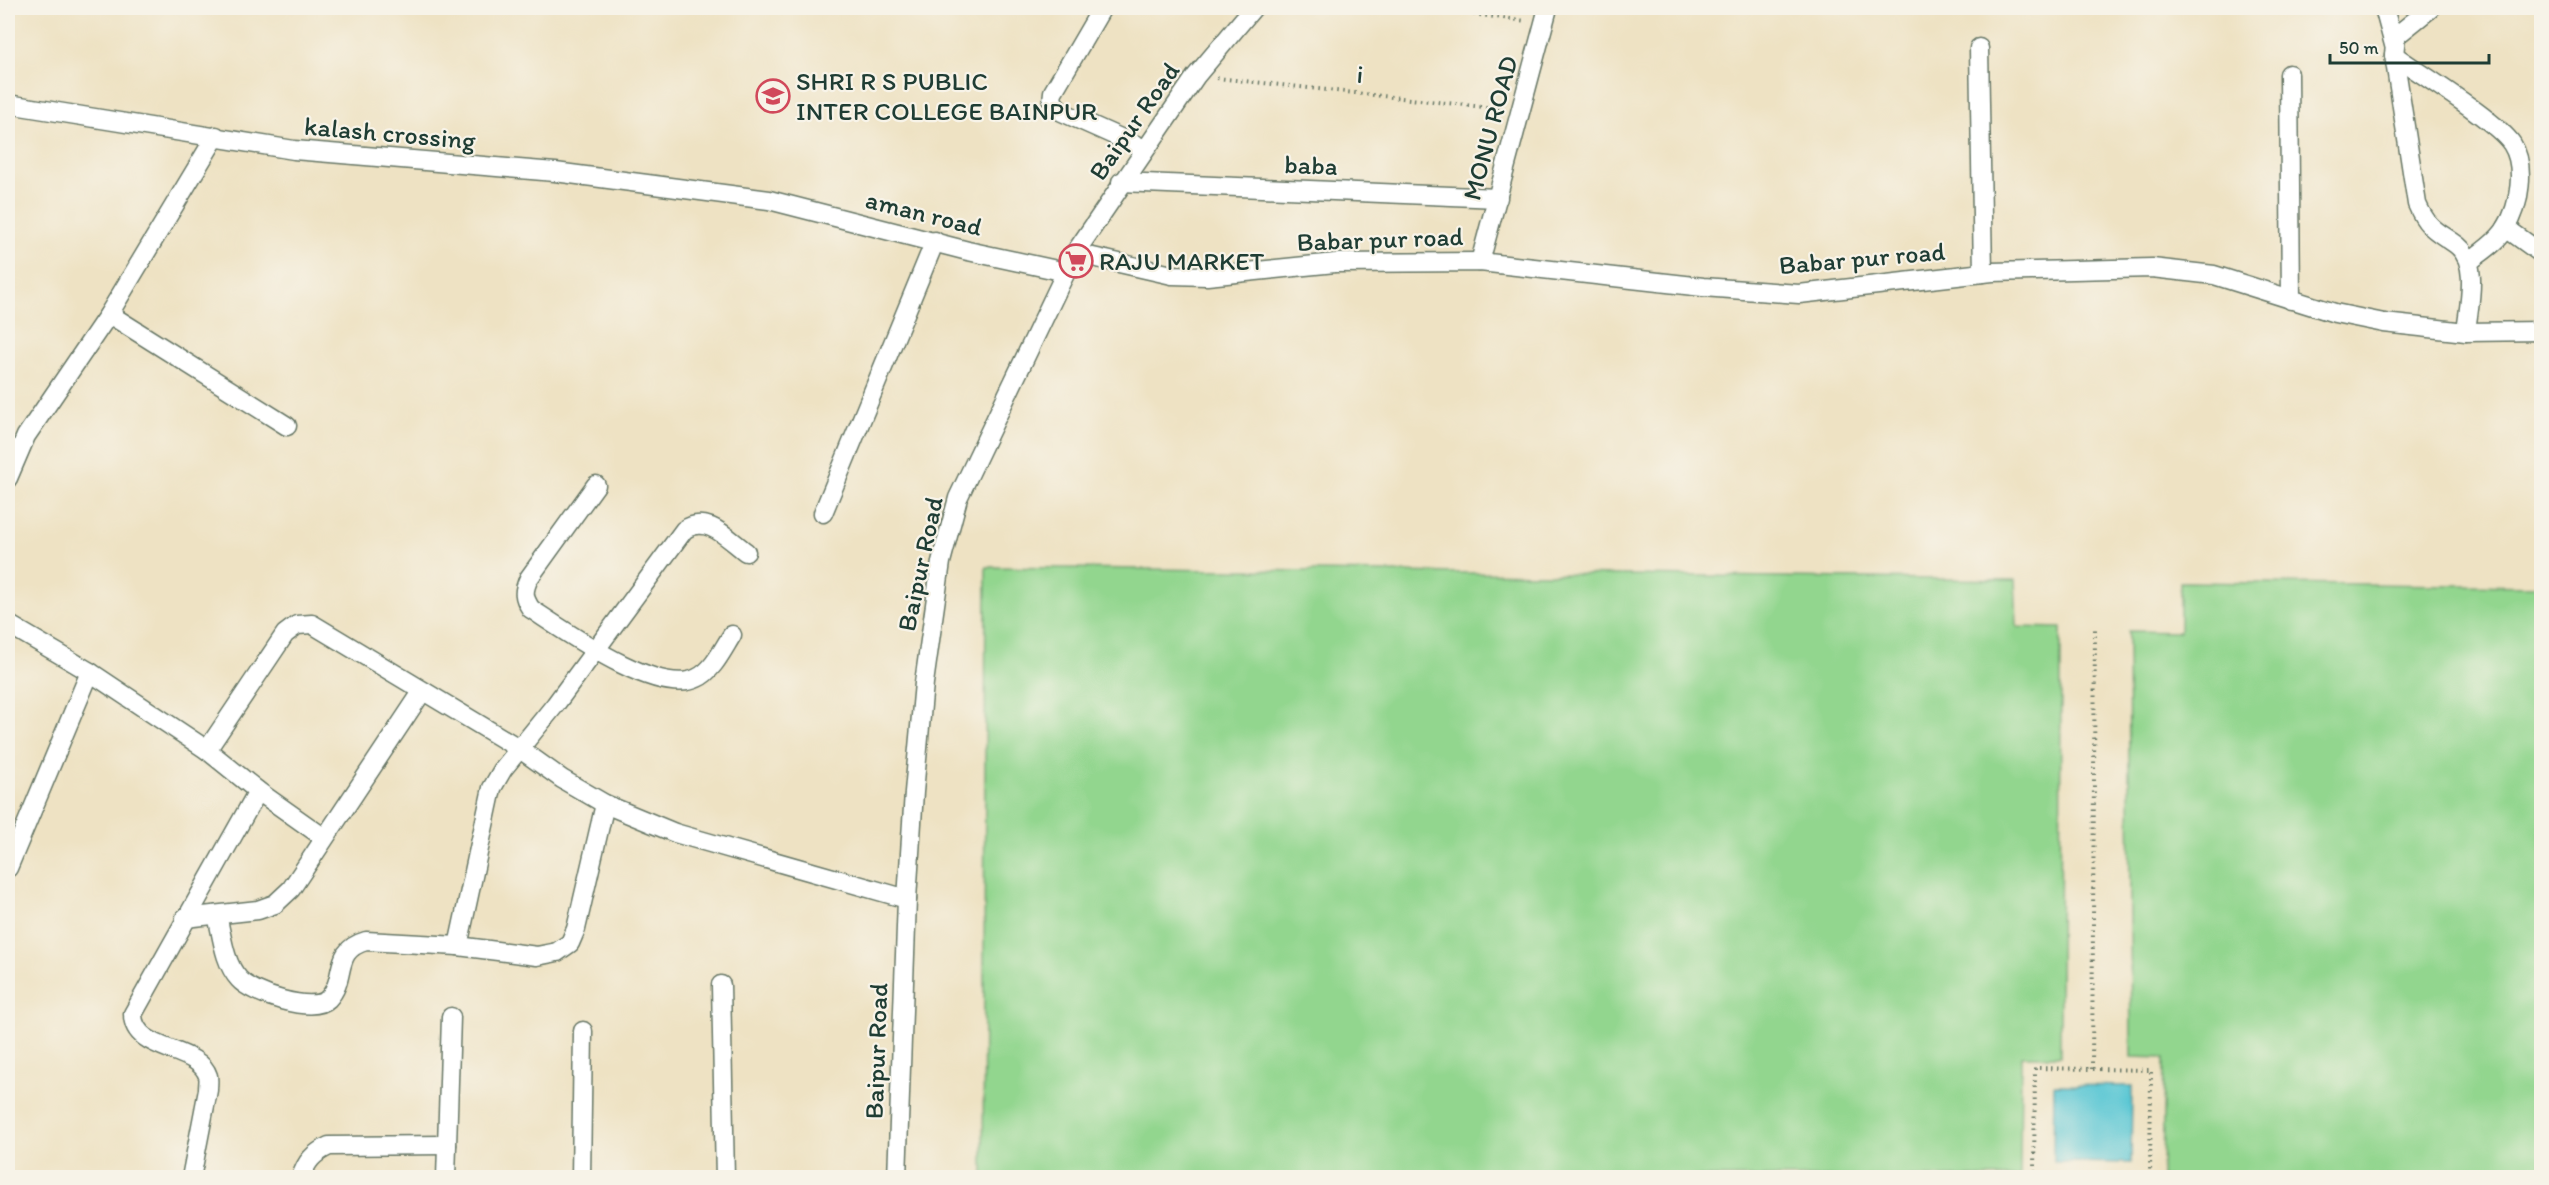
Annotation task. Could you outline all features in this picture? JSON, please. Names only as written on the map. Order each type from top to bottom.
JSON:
[{"type":"street","points":[[1102,8],[1053,92],[1052,100],[1062,112],[1145,149]]},
{"type":"street","name":"Baipur Road","points":[[897,1178],[907,899],[924,683],[941,562],[958,498],[1076,253],[1121,182],[1196,75],[1253,8]]},
{"type":"street","points":[[2384,8],[2394,50],[2417,204],[2424,220],[2433,230],[2457,246],[2469,262],[2466,332]]},
{"type":"street","points":[[2394,50],[2399,32],[2431,8]]},
{"type":"street","name":"MONU ROAD","points":[[1480,262],[1546,16]]},
{"type":"street","points":[[1979,48],[1983,273]]},
{"type":"street","points":[[2394,50],[2511,141],[2517,153],[2520,178],[2506,228],[2469,262]]},
{"type":"street","points":[[2289,74],[2291,300]]},
{"type":"street","name":"kalash crossing","points":[[8,104],[318,153],[555,172],[769,200]]},
{"type":"street","points":[[8,478],[26,436],[109,314],[216,136]]},
{"type":"street","name":"baba","points":[[1121,182],[1498,198]]},
{"type":"street","name":"aman road","points":[[769,200],[968,251],[1066,272]]},
{"type":"street","points":[[2506,228],[2541,254]]},
{"type":"street","points":[[823,513],[935,242]]},
{"type":"street","name":"Babar pur road","points":[[1076,253],[1172,275],[1208,276],[1335,263],[1480,262],[1703,287],[1799,294],[1983,273],[2152,268],[2214,275],[2358,319],[2466,332],[2541,331]]},
{"type":"street","points":[[109,314],[287,426]]},
{"type":"street","points":[[596,485],[529,578],[524,590],[525,599],[531,609],[595,651],[660,681],[683,683],[699,678],[712,665],[732,635]]},
{"type":"street","points":[[458,946],[492,788],[520,749],[684,530],[692,524],[702,523],[712,527],[746,552]]},
{"type":"street","points":[[8,624],[90,672],[207,750],[258,791],[323,837]]},
{"type":"street","points":[[207,750],[285,634],[297,625],[312,624],[323,628],[422,692],[520,749],[562,779],[605,804],[675,833],[907,899]]},
{"type":"street","points":[[8,868],[90,672]]},
{"type":"street","points":[[184,918],[258,910],[275,904],[291,889],[323,837],[422,692]]},
{"type":"street","points":[[191,1178],[208,1090],[208,1076],[201,1064],[146,1038],[135,1028],[133,1020],[136,1008],[184,918],[258,791]]},
{"type":"street","points":[[217,915],[227,958],[239,979],[256,992],[301,1004],[321,1003],[329,998],[345,952],[354,945],[379,941],[458,946],[537,956],[557,952],[570,944],[576,929],[605,804]]},
{"type":"street","points":[[721,985],[725,1178]]},
{"type":"street","points":[[446,1178],[451,1017]]},
{"type":"street","points":[[581,1178],[583,1030]]},
{"type":"street","points":[[301,1178],[307,1161],[317,1151],[329,1146],[447,1145]]},
{"type":"path","points":[[1426,8],[1546,16]]},
{"type":"path","name":"i","points":[[1196,75],[1521,111]]},
{"type":"path","points":[[2092,1069],[2095,629]]},
{"type":"path","points":[[2034,1178],[2035,1068],[2151,1070],[2150,1178]]},
{"type":"green space","points":[[986,567],[2015,580],[2017,627],[2061,628],[2060,1056],[2021,1056],[2020,1177],[983,1177]]},
{"type":"green space","points":[[2180,582],[2541,586],[2541,1177],[2162,1177],[2164,1058],[2131,1057],[2128,631],[2180,632]]},
{"type":"water","points":[[2054,1085],[2132,1086],[2131,1163],[2053,1162]]},
{"type":"place","name":"SHRI R S PUBLIC INTER COLLEGE BAINPUR","points":[[773,96]]},
{"type":"place","name":"RAJU MARKET","points":[[1076,261]]}]
